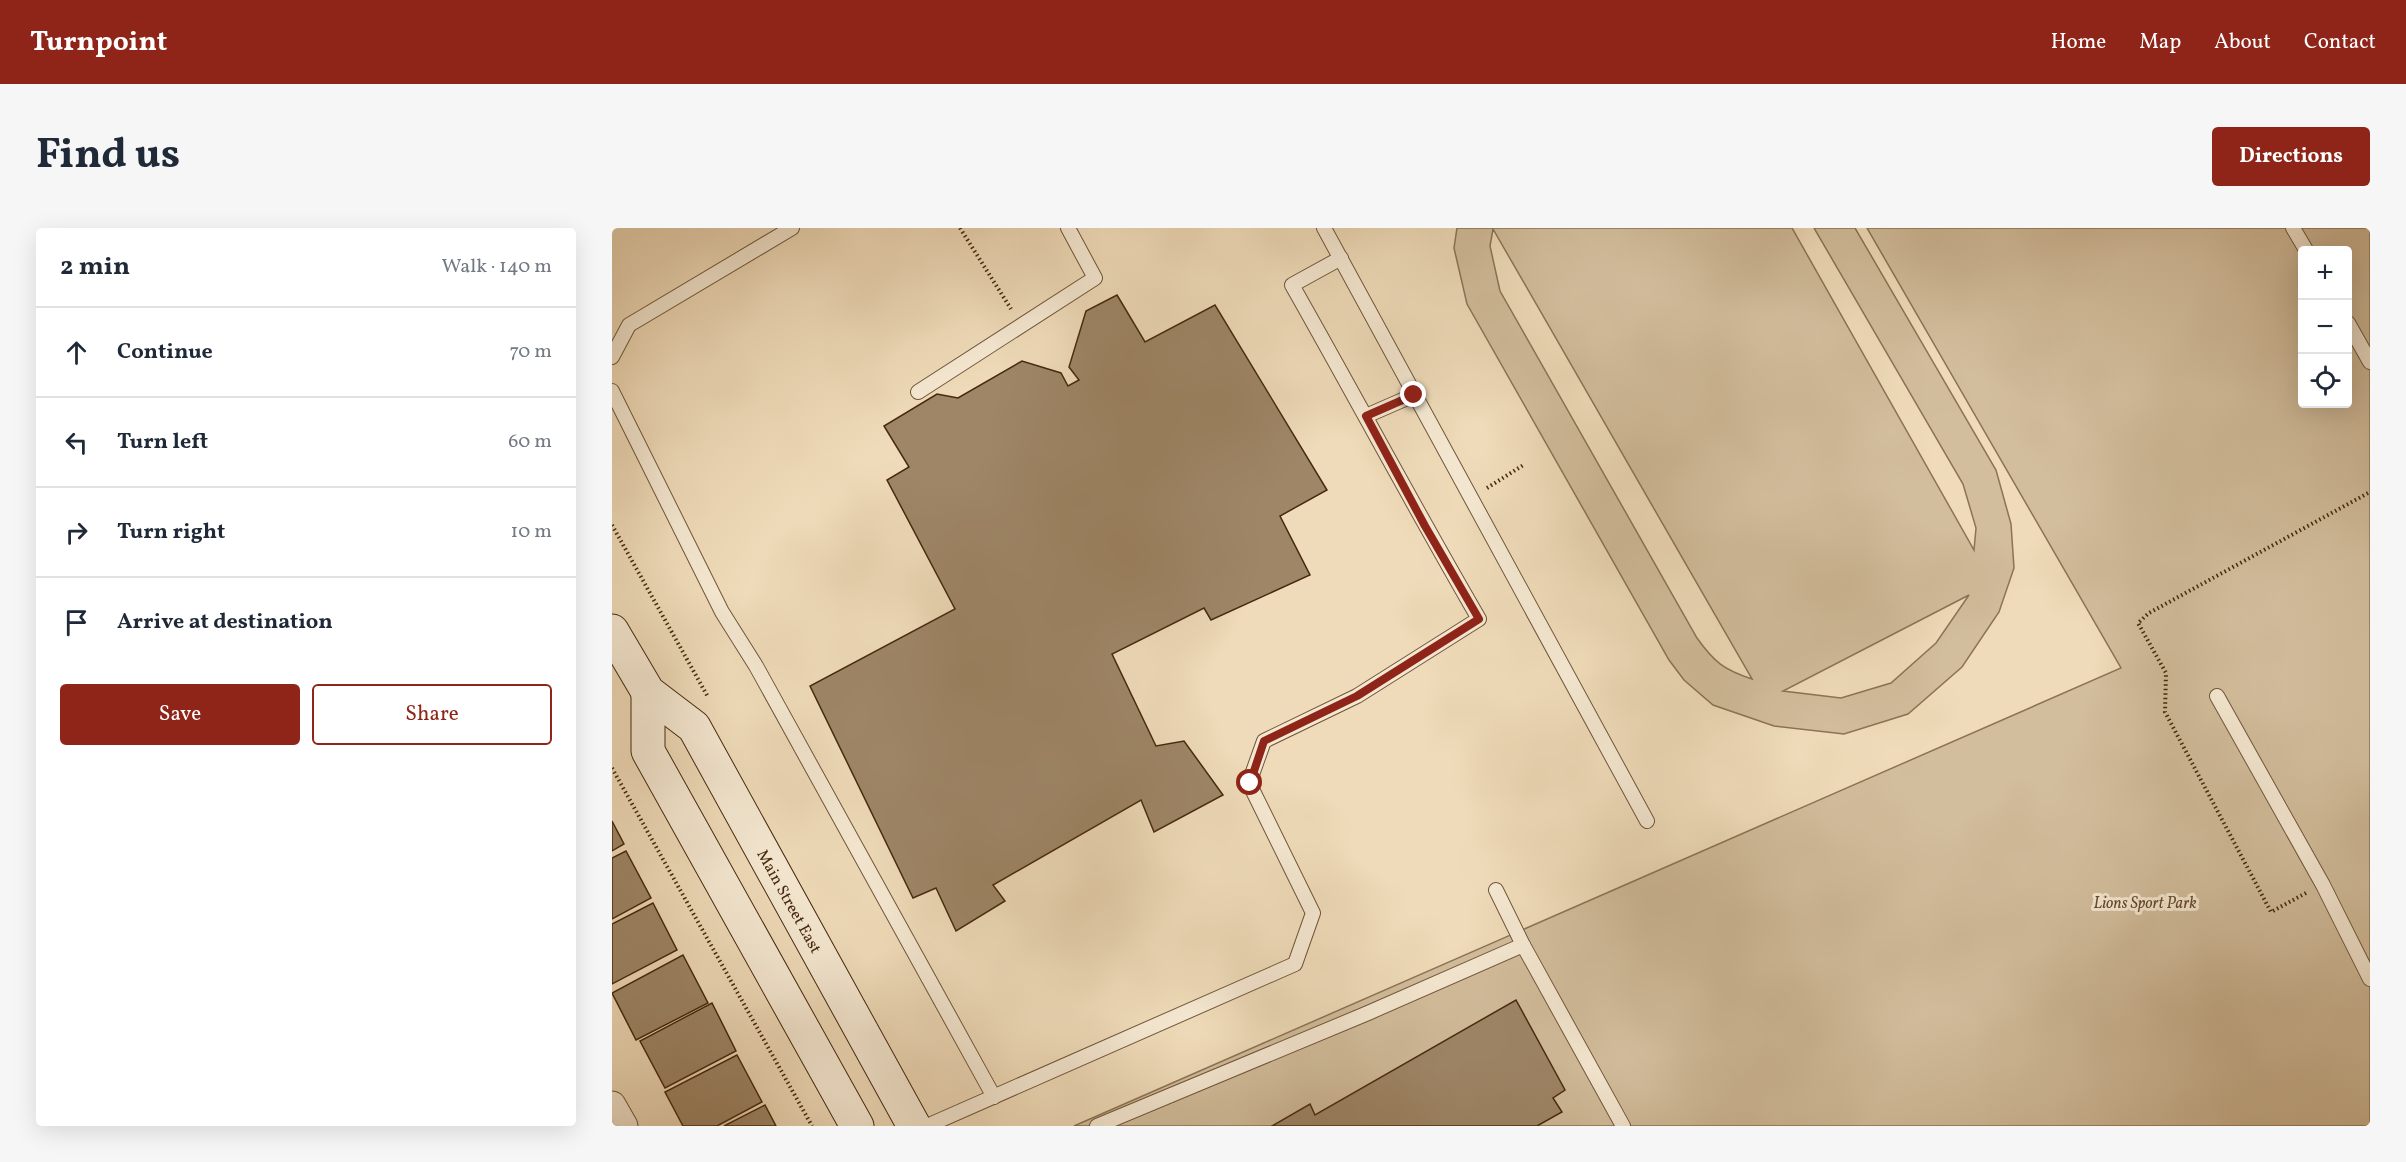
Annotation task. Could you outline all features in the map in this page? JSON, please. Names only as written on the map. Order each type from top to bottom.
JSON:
[{"type":"main road","name":"Main Street East","points":[[612,631],[648,692],[694,727],[914,1126]]},
{"type":"main road","points":[[648,692],[648,751],[857,1126]]},
{"type":"street","points":[[612,1106],[624,1126]]},
{"type":"lane","points":[[612,357],[629,325],[792,228]]},
{"type":"lane","points":[[918,392],[1095,278],[1068,228]]},
{"type":"lane","points":[[1324,228],[1647,821]]},
{"type":"lane","points":[[2293,228],[2304,246]]},
{"type":"lane","points":[[927,1126],[1295,964],[1313,913],[1250,783],[1264,741],[1357,696],[1479,619],[1292,285],[1341,258]]},
{"type":"lane","points":[[2352,330],[2370,362]]},
{"type":"lane","points":[[612,392],[722,612],[756,666],[994,1097]]},
{"type":"lane","points":[[1366,416],[1414,395]]},
{"type":"lane","points":[[2217,696],[2323,885],[2370,979]]},
{"type":"lane","points":[[1497,890],[1523,945],[1623,1126]]},
{"type":"lane","points":[[1097,1126],[1368,1014],[1523,945]]},
{"type":"path","points":[[960,228],[1021,326]]},
{"type":"path","points":[[612,768],[812,1126]]},
{"type":"green space","points":[[1457,228],[1792,228],[1974,550],[1976,528],[1963,484],[1814,228],[1855,228],[1996,470],[2011,524],[2014,568],[1999,612],[1962,667],[1908,714],[1844,734],[1774,726],[1713,705],[1684,680],[1669,660],[1467,304],[1454,248]],"holes":[[[1493,229],[1752,679],[1720,664],[1697,638],[1500,291],[1490,246]],[[1969,595],[1936,643],[1891,683],[1841,698],[1783,691]]]},
{"type":"green space","name":"Lions Sport Park","points":[[1867,228],[2370,228],[2370,1126],[1074,1126],[2121,668]]},
{"type":"building","points":[[1117,295],[1145,342],[1215,305],[1327,490],[1280,516],[1310,575],[1211,620],[1204,608],[1112,654],[1156,746],[1184,741],[1223,795],[1154,832],[1141,800],[993,885],[1005,901],[956,931],[936,888],[913,898],[810,686],[955,609],[887,480],[909,467],[884,426],[937,394],[958,398],[1022,361],[1061,373],[1068,386],[1079,380],[1069,367],[1086,311]]},
{"type":"building","points":[[612,821],[624,844],[612,851]]},
{"type":"building","points":[[626,851],[651,898],[612,919],[612,858]]},
{"type":"building","points":[[653,903],[677,950],[612,984],[612,924]]},
{"type":"building","points":[[683,955],[708,1003],[636,1040],[612,993]]},
{"type":"building","points":[[1516,1000],[1565,1090],[1553,1098],[1562,1112],[1537,1126],[1272,1126],[1310,1104],[1315,1115]]},
{"type":"building","points":[[712,1003],[736,1051],[665,1088],[640,1041]]},
{"type":"building","points":[[737,1055],[762,1102],[717,1126],[683,1126],[665,1092]]},
{"type":"building","points":[[765,1105],[776,1126],[724,1126]]},
{"type":"route","points":[[1250,783],[1264,741],[1357,696],[1479,619],[1425,526],[1366,416],[1414,395]]}]
